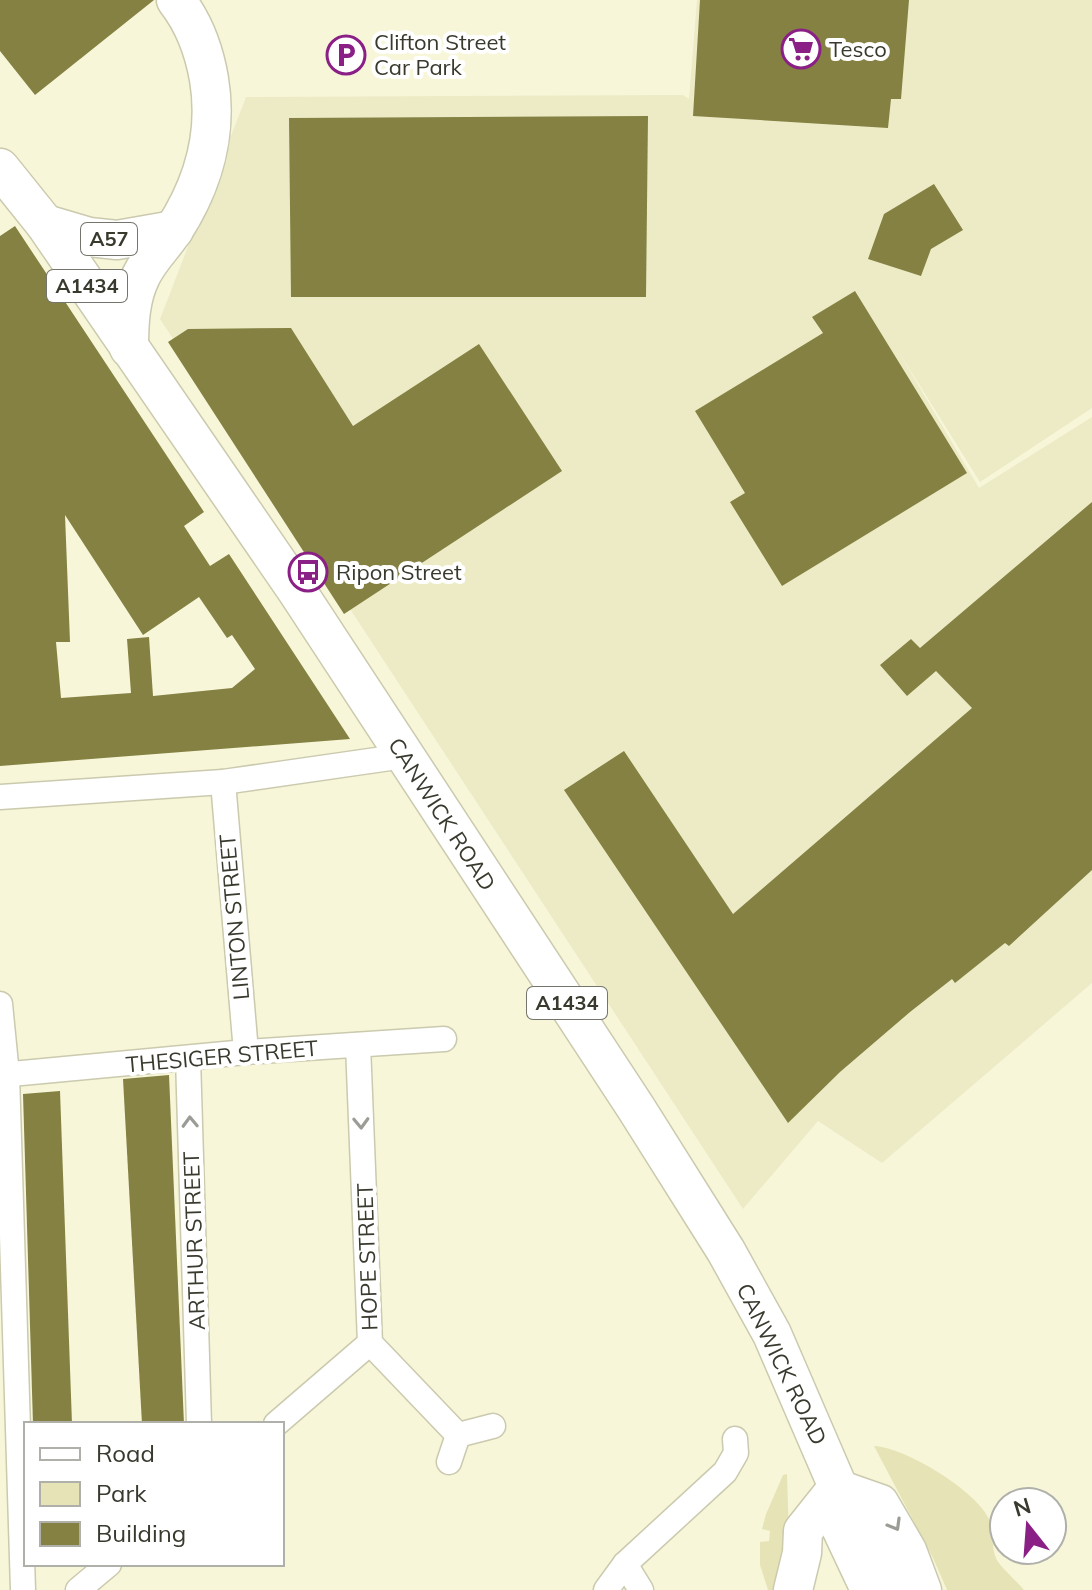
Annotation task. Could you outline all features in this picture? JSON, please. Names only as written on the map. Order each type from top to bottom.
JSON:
[{"type":"main road","name":"A57","points":[[129,348],[129,321],[138,283],[174,230],[203,169],[212,133],[212,99],[206,61],[189,16],[176,0]]},
{"type":"main road","name":"CANWICK ROAD","points":[[0,168],[45,224],[297,591],[636,1108],[726,1251],[772,1334],[838,1487],[835,1520],[868,1590]]},
{"type":"main road","name":"A57","points":[[45,224],[89,237],[117,240],[174,230]]},
{"type":"main road","points":[[793,1590],[802,1553],[803,1531],[838,1487],[881,1502],[909,1550],[924,1590]]},
{"type":"main road","name":"A1434","points":[[838,1487],[857,1509],[890,1590]]},
{"type":"street","points":[[0,797],[223,782],[404,756]]},
{"type":"street","name":"LINTON STREET","points":[[223,782],[246,1052]]},
{"type":"street","points":[[0,1004],[7,1321],[23,1590]]},
{"type":"street","name":"THESIGER STREET","points":[[3,1075],[246,1052],[444,1039]]},
{"type":"street","name":"HOPE STREET","points":[[358,1045],[370,1343],[458,1435]]},
{"type":"street","name":"ARTHUR STREET","points":[[188,1058],[199,1422]]},
{"type":"street","points":[[278,1422],[370,1343]]},
{"type":"street","points":[[449,1462],[458,1435],[493,1426]]},
{"type":"street","points":[[606,1590],[625,1564],[725,1472],[736,1453],[735,1439]]},
{"type":"street","points":[[625,1564],[641,1590]]},
{"type":"street","points":[[78,1590],[107,1566]]},
{"type":"shaded area","points":[[697,0],[1092,0],[1092,408],[980,482],[897,349],[979,488],[1092,417],[1092,983],[882,1163],[818,1121],[743,1209],[160,319],[246,97],[683,95],[689,99]]},
{"type":"green space","points":[[874,1446],[904,1454],[940,1473],[972,1497],[988,1518],[988,1566],[1002,1566],[1024,1590],[947,1590]]},
{"type":"green space","points":[[787,1474],[789,1534],[777,1590],[768,1590],[760,1565],[760,1542],[769,1541],[770,1531],[762,1529],[783,1475]]},
{"type":"building","points":[[0,0],[154,0],[35,95],[0,51]]},
{"type":"building","name":"Tesco","points":[[700,0],[909,0],[901,99],[891,99],[888,128],[693,116]]},
{"type":"building","points":[[648,116],[646,297],[291,297],[289,118]]},
{"type":"building","points":[[934,184],[963,230],[931,249],[921,276],[868,259],[884,214]]},
{"type":"building","points":[[15,226],[204,512],[184,526],[210,566],[229,554],[350,739],[0,766],[0,236]],"holes":[[[65,515],[143,635],[199,597],[227,638],[232,635],[255,669],[232,688],[153,696],[149,637],[127,639],[131,693],[61,698],[56,642],[70,642]]]},
{"type":"building","points":[[855,291],[967,473],[782,586],[730,502],[745,493],[695,411],[823,333],[812,317]]},
{"type":"building","points":[[291,328],[353,426],[479,344],[562,471],[344,614],[168,342],[188,329]]},
{"type":"building","points":[[1092,502],[1092,870],[1009,946],[1005,943],[955,983],[952,979],[910,1012],[840,1072],[788,1123],[564,790],[624,751],[733,914],[972,708],[936,671],[907,696],[880,665],[911,639],[920,648]]},
{"type":"building","points":[[169,1075],[184,1422],[142,1422],[123,1079]]},
{"type":"building","points":[[60,1091],[72,1422],[33,1422],[23,1094]]},
{"type":"place","name":"Tesco","points":[[801,49]]},
{"type":"place","name":"Clifton Street Car Park","points":[[346,55]]},
{"type":"place","name":"Ripon Street","points":[[308,572]]}]
